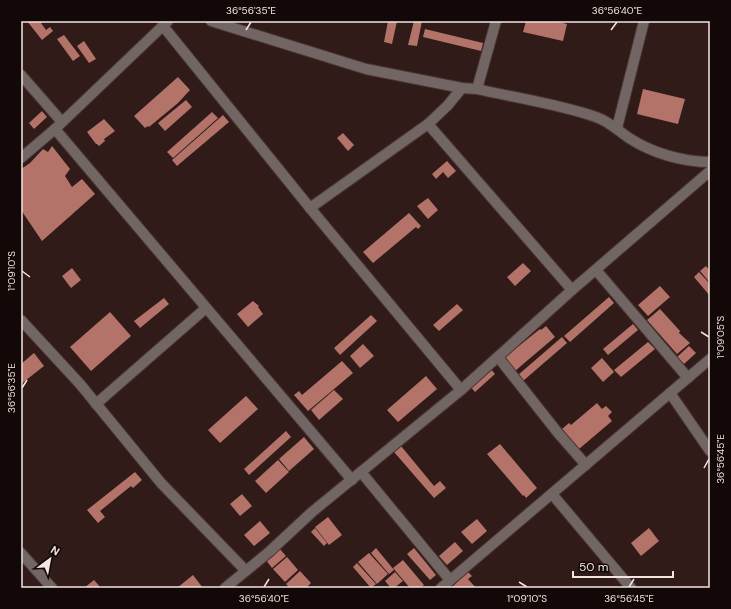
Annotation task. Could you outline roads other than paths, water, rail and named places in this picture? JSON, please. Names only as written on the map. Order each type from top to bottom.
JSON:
[{"type":"street","points":[[214,21],[366,69],[462,88],[477,89],[582,113],[608,122],[628,138],[646,148],[688,160],[710,162]]},
{"type":"street","points":[[477,89],[496,21]]},
{"type":"street","points":[[617,128],[644,21]]},
{"type":"street","points":[[21,158],[59,126],[166,23],[310,208],[461,390]]},
{"type":"street","points":[[21,75],[59,126],[206,308],[352,480]]},
{"type":"street","points":[[310,208],[428,124],[448,105],[462,88]]},
{"type":"street","points":[[428,124],[572,290]]},
{"type":"street","points":[[225,588],[312,512],[461,390],[572,290],[710,171]]},
{"type":"street","points":[[596,270],[688,378]]},
{"type":"street","points":[[96,404],[206,308]]},
{"type":"street","points":[[21,320],[96,404],[161,483],[246,571]]},
{"type":"street","points":[[498,357],[558,433],[586,465]]},
{"type":"street","points":[[442,588],[710,359]]},
{"type":"street","points":[[670,393],[710,451]]},
{"type":"street","points":[[361,472],[450,580]]},
{"type":"street","points":[[552,494],[631,588]]},
{"type":"street","points":[[21,553],[52,588]]}]
